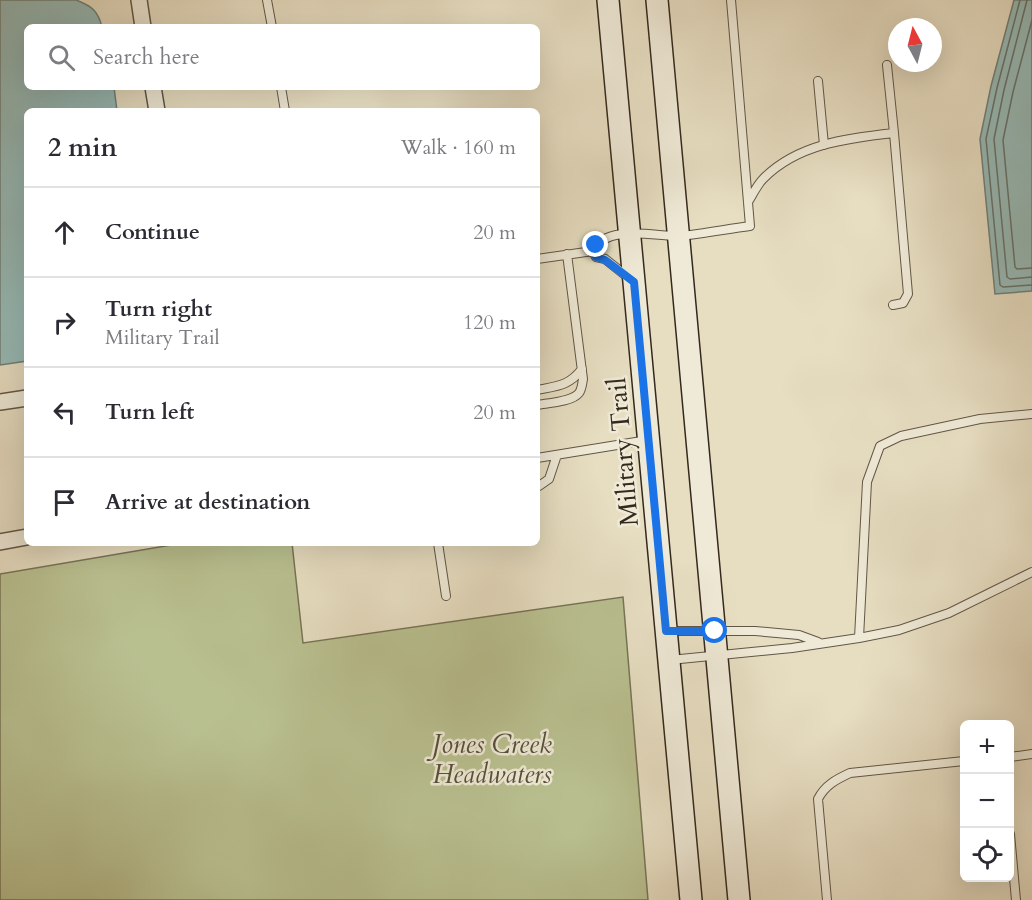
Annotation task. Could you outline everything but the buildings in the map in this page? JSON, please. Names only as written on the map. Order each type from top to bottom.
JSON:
[{"type":"main road","name":"Military Trail","points":[[608,0],[691,900]]},
{"type":"main road","points":[[657,0],[739,900]]},
{"type":"street","points":[[139,0],[143,24]]},
{"type":"street","points":[[154,90],[156,108]]},
{"type":"street","points":[[0,402],[24,398]]},
{"type":"street","points":[[0,542],[24,538]]},
{"type":"lane","points":[[267,0],[271,24]]},
{"type":"lane","points":[[593,251],[596,245],[610,237],[629,233],[678,236],[750,226],[731,0]]},
{"type":"lane","points":[[887,65],[908,294],[903,303],[893,305]]},
{"type":"lane","points":[[818,81],[824,145]]},
{"type":"lane","points":[[282,90],[284,108]]},
{"type":"lane","points":[[748,202],[762,180],[776,167],[802,152],[848,138],[894,133]]},
{"type":"lane","points":[[540,258],[593,251]]},
{"type":"lane","points":[[593,251],[596,257],[605,260],[634,282]]},
{"type":"lane","points":[[540,404],[567,400],[577,395],[581,390],[583,380],[567,254]]},
{"type":"lane","points":[[540,390],[562,386],[574,379],[582,369]]},
{"type":"lane","points":[[859,638],[867,482],[880,446],[912,433],[980,419],[1032,414]]},
{"type":"lane","points":[[540,457],[649,440]]},
{"type":"lane","points":[[540,485],[549,479],[557,454]]},
{"type":"lane","points":[[438,546],[446,596]]},
{"type":"lane","points":[[669,660],[792,648],[899,630],[949,613],[1032,572]]},
{"type":"lane","points":[[666,631],[755,631],[799,635],[820,643]]},
{"type":"lane","points":[[1014,756],[1032,754]]},
{"type":"lane","points":[[827,900],[818,799],[822,791],[837,779],[850,773],[960,761]]},
{"type":"lane","points":[[1014,878],[1016,900]]},
{"type":"green space","name":"Jones Creek Headwaters","points":[[165,546],[292,546],[303,643],[623,597],[648,900],[0,900],[0,574]]},
{"type":"water","points":[[0,0],[76,0],[94,10],[101,24],[24,24],[24,90],[114,90],[117,108],[24,108],[24,361],[0,365]]},
{"type":"water","points":[[1014,0],[1032,0],[1032,291],[995,294],[980,139],[991,86]]},
{"type":"route","points":[[596,245],[593,251],[596,257],[605,260],[634,282],[666,631],[715,631]]}]
